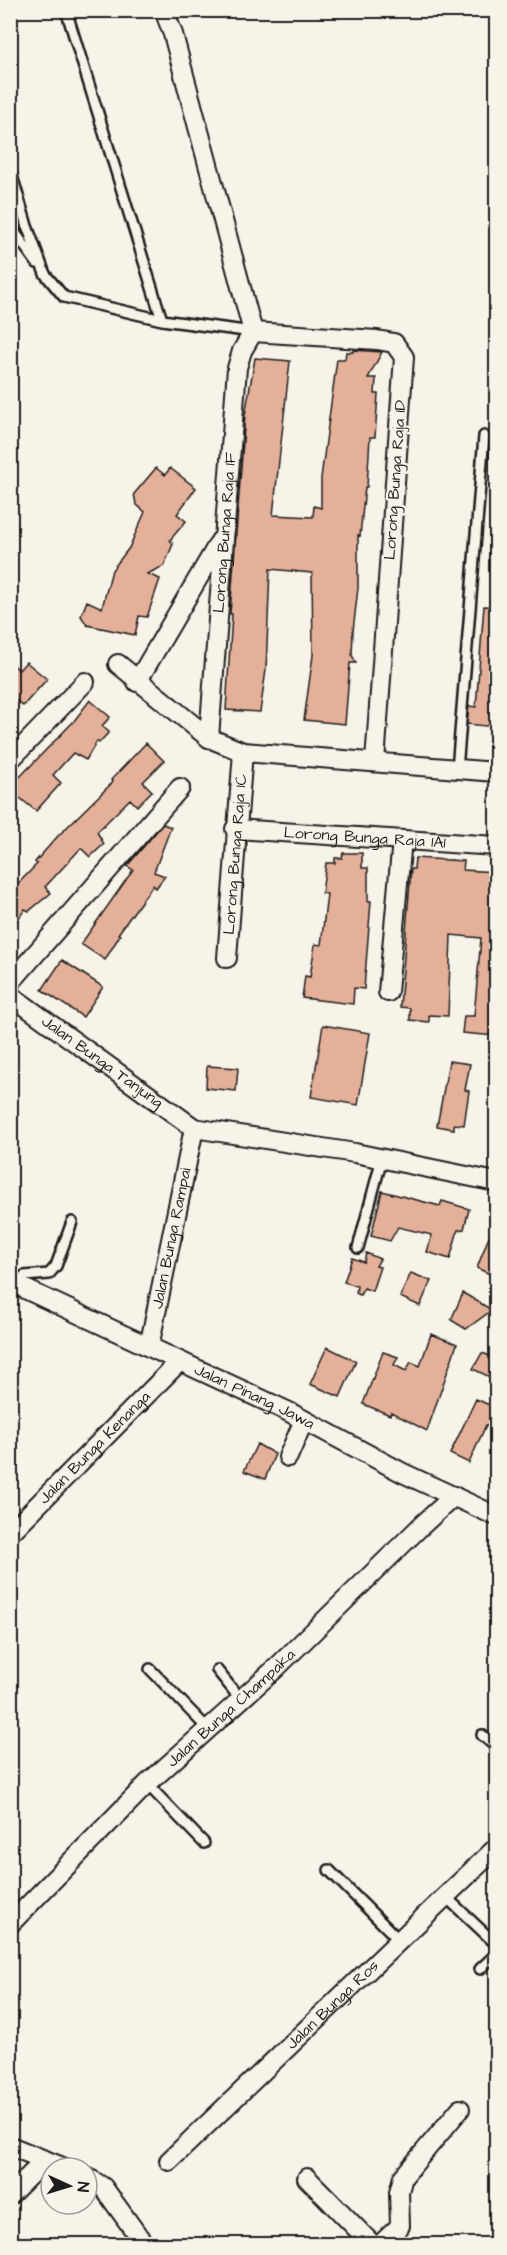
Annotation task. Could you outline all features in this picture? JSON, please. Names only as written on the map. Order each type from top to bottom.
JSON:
[{"type":"street","points":[[164,10],[173,34],[253,332]]},
{"type":"street","name":"Lorong Bunga Raja 1F","points":[[209,738],[222,537],[237,368],[242,351],[253,332]]},
{"type":"street","name":"Lorong Bunga Raja 1D","points":[[253,332],[377,340],[394,343],[404,357],[375,762]]},
{"type":"street","points":[[137,682],[222,537]]},
{"type":"street","points":[[118,664],[137,682],[209,738],[243,752],[496,772]]},
{"type":"street","points":[[10,760],[85,682]]},
{"type":"street","name":"Lorong Bunga Raja 1C","points":[[227,958],[235,829],[243,752]]},
{"type":"street","points":[[10,983],[180,788]]},
{"type":"street","name":"Lorong Bunga Raja 1A1","points":[[235,829],[496,846]]},
{"type":"street","points":[[388,992],[402,840]]},
{"type":"street","name":"Jalan Bunga Tanjung","points":[[10,995],[194,1128]]},
{"type":"street","points":[[194,1128],[382,1158],[496,1182]]},
{"type":"street","name":"Jalan Bunga Rampai","points":[[149,1347],[194,1128]]},
{"type":"street","name":"Jalan Pinang Jawa","points":[[14,1283],[304,1420],[496,1516]]},
{"type":"street","name":"Jalan Bunga Kenanga","points":[[10,1533],[179,1362]]},
{"type":"street","points":[[288,1457],[304,1420]]},
{"type":"street","name":"Jalan Bunga Champaka","points":[[10,1924],[147,1784],[241,1700],[454,1496]]},
{"type":"street","name":"Jalan Bunga Ros","points":[[169,2162],[496,1848]]},
{"type":"street","points":[[381,2244],[400,2226],[399,2192],[403,2177],[460,2109]]},
{"type":"street","points":[[10,2146],[39,2158]]},
{"type":"street","points":[[10,2195],[39,2166]]},
{"type":"street","points":[[307,2178],[372,2244]]},
{"type":"street","points":[[99,2184],[144,2244]]},
{"type":"lane","points":[[66,10],[162,320]]},
{"type":"lane","points":[[10,169],[27,226],[45,274]]},
{"type":"lane","points":[[10,226],[64,297],[162,320],[253,332]]},
{"type":"lane","points":[[457,770],[484,436]]},
{"type":"lane","points":[[358,1248],[382,1158]]},
{"type":"lane","points":[[14,1283],[24,1276],[49,1274],[56,1266],[72,1222]]},
{"type":"lane","points":[[150,1669],[208,1730]]},
{"type":"lane","points":[[217,1670],[241,1700]]},
{"type":"lane","points":[[482,1735],[496,1747]]},
{"type":"lane","points":[[147,1784],[204,1843]]},
{"type":"lane","points":[[329,1870],[399,1940]]},
{"type":"lane","points":[[445,1896],[496,1944]]},
{"type":"lane","points":[[480,1969],[496,1954]]},
{"type":"building","points":[[353,350],[382,352],[368,378],[376,378],[375,394],[378,394],[375,437],[370,437],[367,487],[365,487],[360,536],[358,535],[358,588],[352,655],[356,663],[350,663],[345,724],[304,720],[313,655],[312,573],[270,569],[266,670],[260,712],[226,710],[232,614],[230,614],[245,415],[255,358],[290,361],[273,515],[313,517],[314,506],[321,508],[321,478],[337,359],[345,359],[346,352],[353,352]]},
{"type":"building","points":[[156,468],[165,475],[170,468],[196,488],[177,514],[186,521],[170,540],[173,544],[164,566],[147,574],[160,579],[147,617],[139,616],[135,635],[87,625],[81,616],[87,601],[102,608],[112,570],[129,548],[145,512],[136,504],[134,494]]},
{"type":"building","points":[[484,606],[496,607],[496,727],[467,724],[469,706],[476,707]]},
{"type":"building","points":[[10,662],[19,670],[26,662],[47,679],[23,706],[10,696]]},
{"type":"building","points":[[90,700],[110,717],[102,726],[109,732],[99,743],[97,741],[86,760],[73,753],[53,775],[61,783],[36,811],[10,790],[10,787],[74,721]]},
{"type":"building","points":[[146,743],[164,761],[143,782],[152,791],[137,806],[130,799],[97,832],[104,844],[90,857],[81,848],[45,887],[51,893],[29,911],[25,909],[10,931],[10,892],[37,864],[35,862],[58,836],[113,782],[111,780]]},
{"type":"building","points":[[163,824],[171,827],[154,872],[165,876],[156,888],[153,885],[118,934],[120,935],[105,960],[81,944],[133,870],[127,866]]},
{"type":"building","points":[[343,853],[362,853],[362,868],[368,868],[368,901],[371,901],[364,989],[354,988],[353,1004],[302,998],[305,976],[310,977],[315,944],[321,945],[327,894],[322,893],[326,863],[335,863],[335,858],[342,858]]},
{"type":"building","points":[[415,858],[464,861],[463,870],[496,872],[496,1036],[462,1033],[464,1016],[474,1016],[481,938],[451,935],[448,1016],[429,1015],[429,1022],[410,1020],[410,1008],[400,1007],[411,869],[414,869]]},
{"type":"building","points":[[62,960],[103,987],[83,1017],[42,990]]},
{"type":"building","points":[[323,1025],[370,1033],[358,1105],[311,1097]]},
{"type":"building","points":[[449,1061],[470,1064],[465,1090],[469,1091],[464,1125],[454,1124],[454,1129],[437,1126]]},
{"type":"building","points":[[207,1066],[238,1068],[236,1091],[206,1088]]},
{"type":"building","points":[[382,1191],[440,1206],[442,1201],[469,1209],[464,1229],[458,1230],[450,1259],[427,1252],[432,1235],[398,1227],[390,1241],[371,1236]]},
{"type":"building","points":[[496,1218],[496,1277],[477,1268]]},
{"type":"building","points":[[366,1253],[380,1259],[376,1266],[380,1267],[372,1291],[364,1288],[360,1295],[356,1293],[357,1286],[344,1282],[352,1258],[364,1262]]},
{"type":"building","points":[[411,1273],[431,1281],[420,1306],[400,1297]]},
{"type":"building","points":[[463,1293],[492,1310],[466,1329],[451,1320]]},
{"type":"building","points":[[431,1334],[457,1344],[427,1431],[391,1412],[390,1415],[363,1404],[383,1352],[398,1357],[394,1365],[406,1371],[411,1362],[420,1366]]},
{"type":"building","points":[[327,1347],[356,1361],[340,1397],[310,1384]]},
{"type":"building","points":[[482,1353],[496,1358],[496,1380],[473,1369]]},
{"type":"building","points":[[476,1399],[496,1408],[496,1418],[492,1427],[486,1425],[469,1463],[450,1454]]},
{"type":"building","points":[[257,1444],[275,1454],[265,1479],[244,1471]]}]
